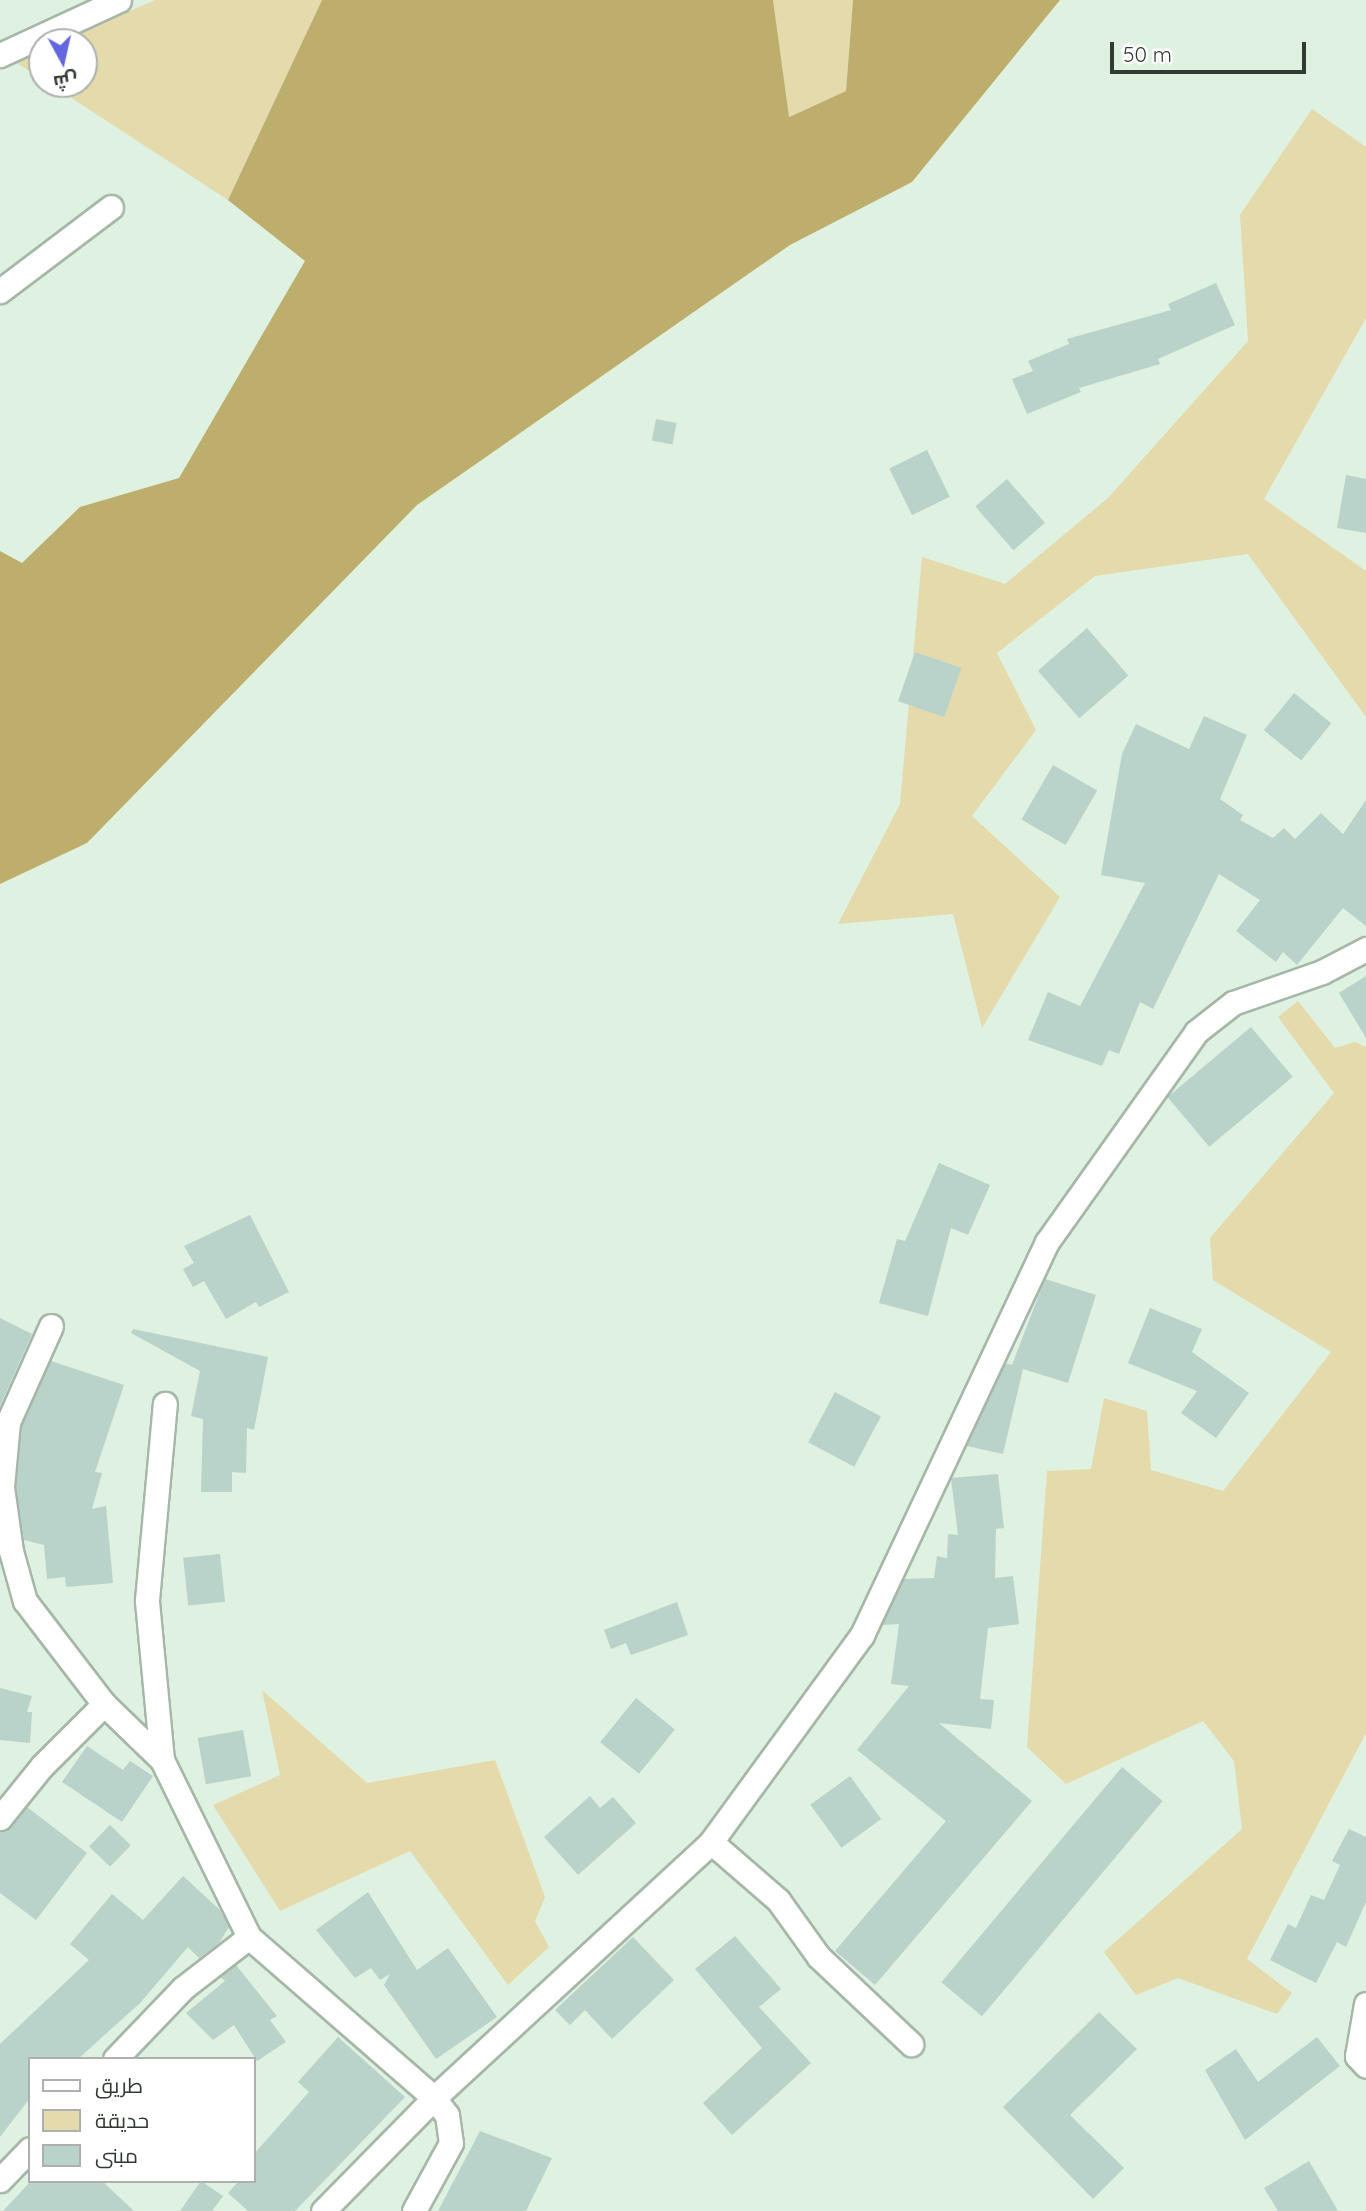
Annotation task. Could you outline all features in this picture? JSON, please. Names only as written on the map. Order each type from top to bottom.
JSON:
[{"type":"street","points":[[0,55],[119,0]]},
{"type":"street","points":[[0,291],[111,207]]},
{"type":"street","points":[[323,2211],[434,2098],[711,1842],[862,1635],[1047,1242],[1196,1032],[1233,1003],[1322,972],[1366,948]]},
{"type":"street","points":[[51,1325],[8,1422],[2,1488],[11,1550],[25,1601],[104,1704],[162,1760],[248,1937],[434,2098],[447,2115],[451,2143],[414,2211]]},
{"type":"street","points":[[162,1760],[147,1600],[165,1404]]},
{"type":"street","points":[[0,1818],[42,1766],[104,1704]]},
{"type":"street","points":[[711,1842],[778,1900],[819,1957],[911,2044]]},
{"type":"street","points":[[117,2057],[183,1988],[248,1937]]},
{"type":"street","points":[[1366,2004],[1357,2056],[1366,2066]]},
{"type":"street","points":[[0,2180],[28,2151]]},
{"type":"green space","points":[[155,0],[322,0],[228,200],[71,98],[98,98],[98,28],[91,28]]},
{"type":"green space","points":[[773,0],[853,0],[846,91],[788,117]]},
{"type":"green space","points":[[28,56],[28,70],[15,62]]},
{"type":"green space","points":[[1312,109],[1366,147],[1366,318],[1264,499],[1366,571],[1366,717],[1248,554],[1095,576],[997,653],[1036,730],[972,816],[1060,897],[982,1028],[953,914],[838,924],[900,804],[922,557],[1005,584],[1108,498],[1248,341],[1240,215]]},
{"type":"green space","points":[[1298,1001],[1335,1048],[1355,1042],[1366,1047],[1366,1733],[1247,1959],[1292,1993],[1277,2014],[1178,1978],[1136,1995],[1104,1952],[1242,1829],[1234,1761],[1203,1721],[1066,1784],[1027,1747],[1047,1471],[1091,1469],[1104,1398],[1147,1411],[1151,1470],[1223,1491],[1331,1352],[1213,1280],[1210,1238],[1334,1093],[1278,1017]]},
{"type":"green space","points":[[262,1690],[367,1783],[495,1760],[545,1897],[535,1921],[549,1947],[508,1985],[410,1851],[280,1911],[213,1805],[280,1775]]},
{"type":"shaded area","points":[[322,0],[773,0],[789,117],[846,91],[853,0],[1060,0],[912,182],[790,245],[417,505],[87,843],[0,884],[0,551],[22,563],[80,507],[179,478],[305,261],[228,200]]},
{"type":"building","points":[[1216,283],[1235,325],[1158,359],[1160,364],[1079,388],[1081,392],[1027,414],[1012,379],[1033,371],[1028,361],[1069,344],[1067,339],[1171,310],[1168,304]]},
{"type":"building","points":[[656,419],[677,423],[672,445],[652,441]]},
{"type":"building","points":[[927,450],[950,497],[912,515],[889,468]]},
{"type":"building","points":[[1346,475],[1366,479],[1366,533],[1337,528]]},
{"type":"building","points":[[1007,479],[1045,523],[1013,550],[975,507]]},
{"type":"building","points":[[1087,628],[1128,676],[1079,718],[1038,671]]},
{"type":"building","points":[[915,652],[961,668],[944,717],[898,701]]},
{"type":"building","points":[[1294,693],[1331,723],[1301,761],[1264,730]]},
{"type":"building","points":[[1204,716],[1247,735],[1220,799],[1243,815],[1240,820],[1273,838],[1284,828],[1295,839],[1321,813],[1343,834],[1366,800],[1366,926],[1343,908],[1297,965],[1283,952],[1276,962],[1236,931],[1260,900],[1219,874],[1153,1009],[1140,1002],[1119,1054],[1109,1050],[1102,1066],[1028,1040],[1048,992],[1080,1006],[1145,883],[1101,875],[1122,754],[1136,724],[1189,749]]},
{"type":"building","points":[[1053,765],[1097,790],[1066,845],[1022,820]]},
{"type":"building","points":[[1366,976],[1366,1038],[1339,993]]},
{"type":"building","points":[[1251,1027],[1293,1077],[1209,1147],[1168,1097]]},
{"type":"building","points":[[939,1163],[990,1185],[968,1235],[951,1228],[928,1316],[879,1303],[897,1239],[905,1241]]},
{"type":"building","points":[[250,1215],[289,1292],[259,1307],[256,1302],[226,1319],[204,1281],[193,1287],[183,1269],[194,1263],[184,1246]]},
{"type":"building","points":[[1045,1279],[1096,1295],[1068,1383],[1023,1369],[1003,1454],[967,1446],[1005,1363],[1012,1365]]},
{"type":"building","points":[[1150,1308],[1202,1329],[1192,1352],[1249,1393],[1216,1438],[1181,1413],[1197,1391],[1128,1363]]},
{"type":"building","points":[[0,1318],[32,1334],[0,1406]]},
{"type":"building","points":[[133,1329],[268,1357],[254,1430],[247,1428],[246,1473],[232,1472],[232,1492],[201,1492],[203,1419],[191,1416],[200,1371],[131,1333]]},
{"type":"building","points":[[51,1361],[124,1385],[95,1472],[102,1473],[92,1509],[106,1506],[113,1583],[66,1587],[65,1577],[47,1579],[44,1545],[24,1540],[16,1487],[22,1426]]},
{"type":"building","points":[[835,1392],[881,1416],[854,1467],[808,1442]]},
{"type":"building","points":[[998,1474],[1004,1528],[996,1529],[995,1578],[1013,1576],[1019,1624],[988,1628],[980,1699],[994,1700],[991,1729],[939,1723],[1032,1801],[875,1985],[835,1951],[946,1821],[857,1750],[909,1686],[891,1684],[899,1624],[882,1625],[904,1579],[934,1578],[937,1556],[947,1558],[948,1534],[958,1535],[951,1478]]},
{"type":"building","points":[[220,1554],[225,1602],[188,1606],[183,1558]]},
{"type":"building","points":[[677,1602],[688,1635],[631,1655],[626,1643],[611,1649],[604,1630]]},
{"type":"building","points":[[0,1688],[32,1696],[27,1712],[32,1712],[30,1743],[0,1740]]},
{"type":"building","points":[[636,1698],[675,1729],[639,1774],[600,1742]]},
{"type":"building","points":[[243,1730],[251,1776],[206,1784],[198,1738]]},
{"type":"building","points":[[87,1746],[123,1770],[130,1761],[153,1776],[122,1822],[62,1782]]},
{"type":"building","points":[[1122,1767],[1163,1801],[982,2016],[941,1982]]},
{"type":"building","points":[[850,1776],[881,1819],[842,1848],[810,1805]]},
{"type":"building","points":[[590,1796],[600,1808],[613,1797],[636,1823],[578,1875],[544,1837]]},
{"type":"building","points":[[27,1807],[87,1853],[36,1920],[0,1893],[0,1832],[10,1827]]},
{"type":"building","points":[[110,1825],[131,1845],[110,1867],[89,1847]]},
{"type":"building","points":[[1349,1829],[1366,1837],[1366,1902],[1346,1947],[1337,1942],[1316,1983],[1270,1960],[1288,1924],[1296,1928],[1311,1895],[1324,1900],[1340,1865],[1332,1861]]},
{"type":"building","points":[[183,1876],[220,1910],[229,1927],[219,1943],[199,1958],[188,1947],[140,2003],[80,2057],[28,2057],[28,2101],[0,2137],[0,2044],[89,1960],[70,1944],[112,1894],[143,1920]]},
{"type":"building","points":[[368,1892],[417,1970],[448,1948],[497,2017],[436,2059],[384,1985],[390,1974],[380,1980],[371,1968],[355,1978],[316,1930]]},
{"type":"building","points":[[735,1936],[781,1989],[759,2007],[811,2063],[732,2135],[703,2103],[762,2048],[695,1969]]},
{"type":"building","points":[[633,1937],[674,1980],[612,2039],[585,2010],[570,2025],[555,2010]]},
{"type":"building","points":[[236,1965],[277,2016],[270,2020],[286,2042],[257,2061],[234,2025],[213,2040],[186,2013],[225,1981],[220,1977]]},
{"type":"building","points":[[1099,2012],[1137,2049],[1070,2115],[1124,2168],[1093,2199],[1003,2107]]},
{"type":"building","points":[[338,2037],[405,2097],[295,2211],[248,2211],[228,2193],[237,2183],[256,2183],[256,2152],[309,2092],[298,2082]]},
{"type":"building","points":[[1317,2037],[1340,2066],[1245,2140],[1205,2070],[1236,2049],[1258,2082]]},
{"type":"building","points":[[480,2131],[552,2158],[526,2211],[438,2211]]},
{"type":"building","points":[[1309,2161],[1338,2211],[1278,2211],[1264,2188]]},
{"type":"building","points":[[29,2183],[104,2183],[134,2211],[3,2211]]},
{"type":"building","points":[[200,2183],[204,2183],[223,2196],[212,2211],[180,2211]]}]
